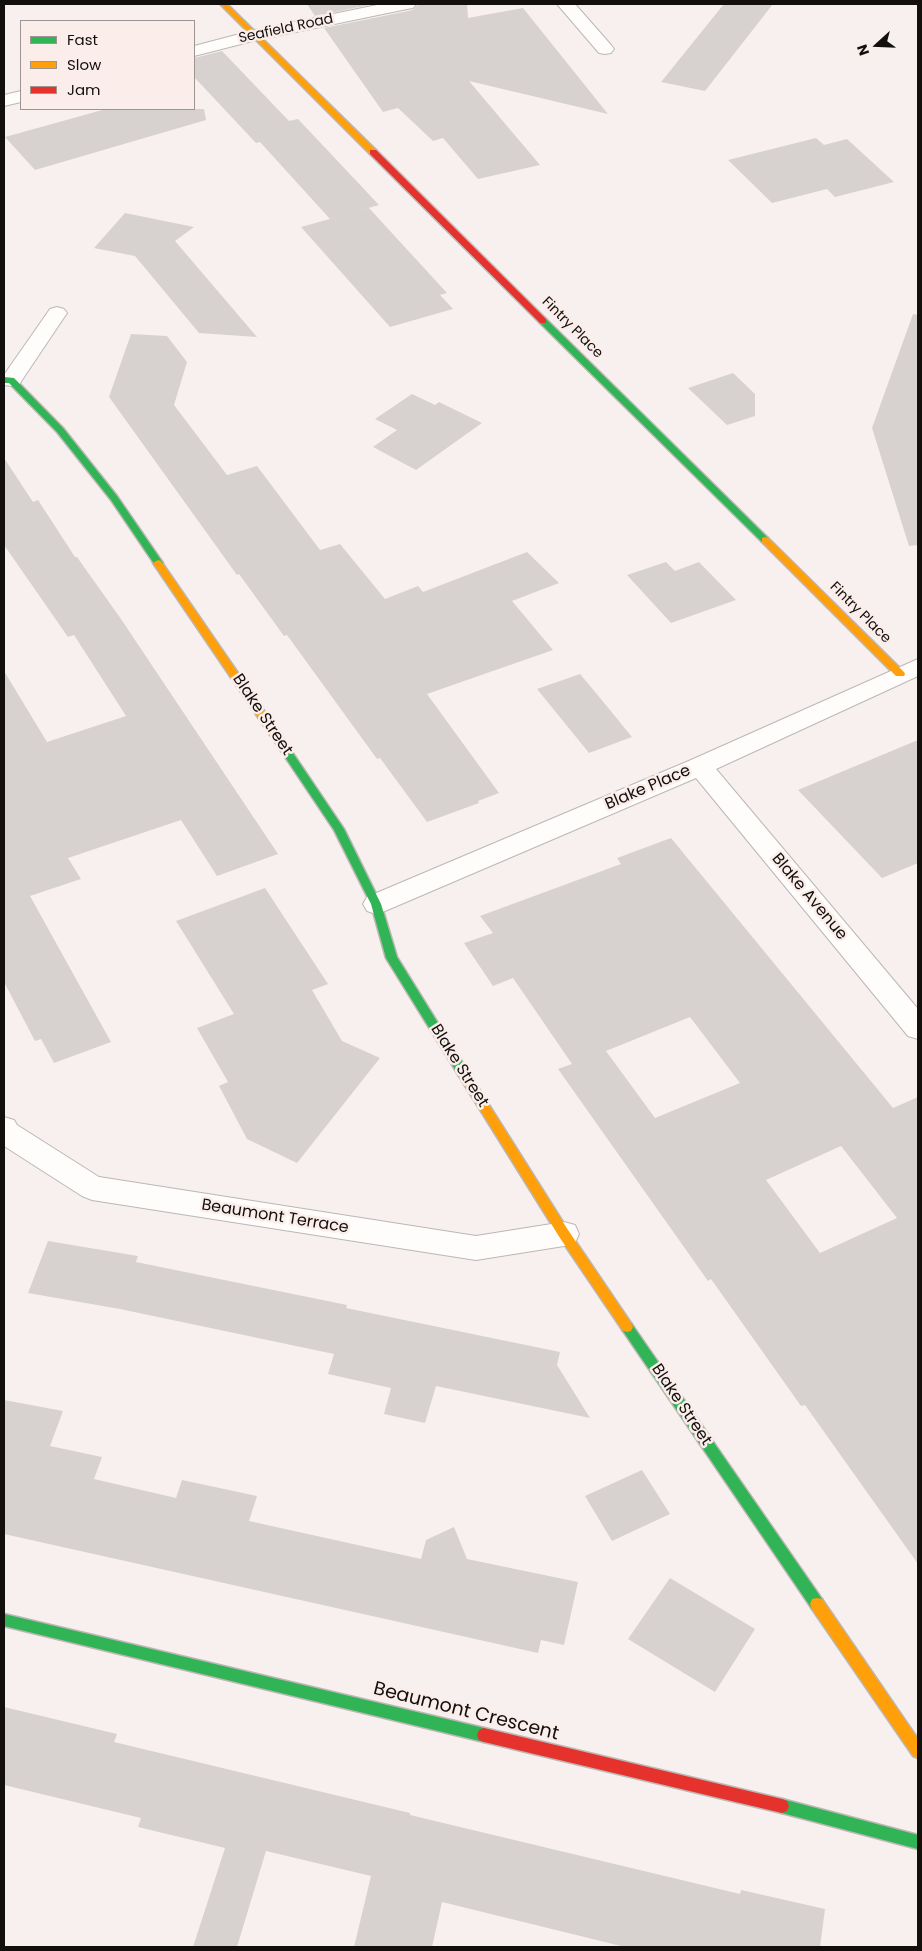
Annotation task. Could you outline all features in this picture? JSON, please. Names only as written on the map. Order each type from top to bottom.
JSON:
[{"type":"street","name":"Fintry Place","points":[[223,4],[909,671]]},
{"type":"street","name":"Seafield Road","points":[[195,51],[254,35],[407,4]]},
{"type":"street","points":[[566,4],[605,49]]},
{"type":"street","points":[[4,101],[20,96]]},
{"type":"street","name":"Blake Street","points":[[57,313],[7,380],[60,430],[114,498],[339,829],[376,904],[392,958],[564,1234],[918,1751]]},
{"type":"street","name":"Blake Place","points":[[376,904],[700,766],[909,671]]},
{"type":"street","name":"Blake Avenue","points":[[700,766],[918,1028]]},
{"type":"street","name":"Beaumont Terrace","points":[[4,1128],[7,1133],[92,1188],[476,1248],[564,1234]]},
{"type":"street","name":"Beaumont Crescent","points":[[4,1620],[775,1804],[918,1842]]},
{"type":"building","points":[[307,4],[374,4],[315,16]]},
{"type":"building","points":[[418,4],[467,4],[468,18],[523,8],[608,114],[469,81],[540,165],[478,179],[443,138],[433,141],[398,108],[383,112],[324,28],[413,10]]},
{"type":"building","points":[[724,4],[773,4],[705,91],[661,82]]},
{"type":"building","points":[[222,51],[289,121],[298,119],[379,205],[330,219],[260,142],[256,143],[195,78],[195,58]]},
{"type":"building","points":[[204,109],[206,120],[35,170],[5,137],[102,110]]},
{"type":"building","points":[[816,138],[824,145],[847,139],[894,182],[835,197],[827,189],[772,203],[728,160]]},
{"type":"building","points":[[369,208],[447,293],[440,295],[453,309],[390,327],[301,227]]},
{"type":"building","points":[[125,213],[194,227],[175,241],[257,337],[199,333],[135,256],[94,248]]},
{"type":"building","points":[[913,314],[918,315],[918,545],[909,546],[872,428]]},
{"type":"building","points":[[131,334],[167,336],[187,362],[174,405],[227,475],[257,466],[320,550],[340,544],[385,599],[418,586],[423,592],[527,552],[559,583],[512,601],[553,650],[427,694],[499,793],[478,801],[479,803],[427,822],[380,758],[377,759],[287,635],[284,636],[239,574],[237,575],[109,397]]},
{"type":"building","points":[[733,373],[755,394],[755,416],[727,425],[688,388]]},
{"type":"building","points":[[412,394],[435,405],[439,402],[482,423],[416,470],[373,447],[397,430],[375,419]]},
{"type":"building","points":[[4,458],[33,502],[38,500],[75,557],[77,557],[121,619],[278,854],[217,876],[181,820],[68,858],[81,879],[30,896],[111,1042],[54,1063],[41,1039],[35,1041],[4,982],[4,671],[47,742],[126,716],[74,635],[68,637],[4,545]]},
{"type":"building","points":[[666,562],[675,571],[699,562],[736,600],[671,623],[627,575]]},
{"type":"building","points":[[580,674],[632,737],[589,753],[537,689]]},
{"type":"building","points":[[918,740],[918,863],[882,878],[798,790]]},
{"type":"building","points":[[671,838],[893,1108],[918,1097],[918,1564],[805,1405],[801,1406],[711,1279],[708,1281],[558,1069],[572,1064],[513,978],[493,986],[464,943],[493,933],[480,916],[621,864],[617,858]],"holes":[[[690,1017],[740,1083],[655,1118],[606,1051]],[[841,1146],[897,1218],[820,1253],[766,1180]]]},
{"type":"building","points":[[265,888],[328,984],[312,990],[342,1041],[380,1058],[297,1163],[247,1139],[219,1086],[228,1082],[197,1028],[234,1014],[176,921]]},
{"type":"building","points":[[48,1241],[138,1256],[136,1262],[347,1305],[346,1308],[560,1352],[557,1365],[590,1418],[436,1386],[425,1423],[384,1414],[391,1388],[328,1374],[334,1354],[120,1309],[28,1293]]},
{"type":"building","points":[[4,1400],[63,1411],[50,1446],[102,1457],[94,1479],[176,1498],[182,1480],[257,1496],[249,1521],[421,1559],[426,1540],[454,1527],[467,1559],[578,1582],[564,1645],[541,1640],[538,1653],[4,1534]]},
{"type":"building","points":[[642,1470],[670,1514],[612,1541],[585,1496]]},
{"type":"building","points":[[670,1578],[755,1629],[715,1692],[628,1639]]},
{"type":"building","points":[[4,1707],[117,1734],[114,1742],[410,1813],[410,1815],[740,1894],[741,1890],[825,1909],[820,1947],[625,1947],[442,1902],[432,1947],[354,1947],[371,1876],[266,1851],[237,1947],[193,1947],[225,1848],[138,1827],[141,1818],[4,1785]]},
{"type":"traffic: fast","points":[[543,321],[765,540]]},
{"type":"traffic: fast","points":[[4,380],[11,380],[60,430],[114,498],[158,563]]},
{"type":"traffic: fast","points":[[274,733],[339,829],[376,904],[392,958],[463,1073]]},
{"type":"traffic: fast","points":[[627,1327],[817,1604]]},
{"type":"traffic: fast","points":[[4,1620],[484,1735]]},
{"type":"traffic: fast","points":[[782,1806],[918,1842]]},
{"type":"traffic: slow","points":[[223,4],[373,152]]},
{"type":"traffic: slow","points":[[765,540],[900,674]]},
{"type":"traffic: slow","points":[[158,563],[274,733]]},
{"type":"traffic: slow","points":[[463,1073],[564,1234],[627,1327]]},
{"type":"traffic: slow","points":[[817,1604],[918,1751]]},
{"type":"traffic: jam","points":[[373,152],[543,321]]},
{"type":"traffic: jam","points":[[484,1735],[782,1806]]}]
